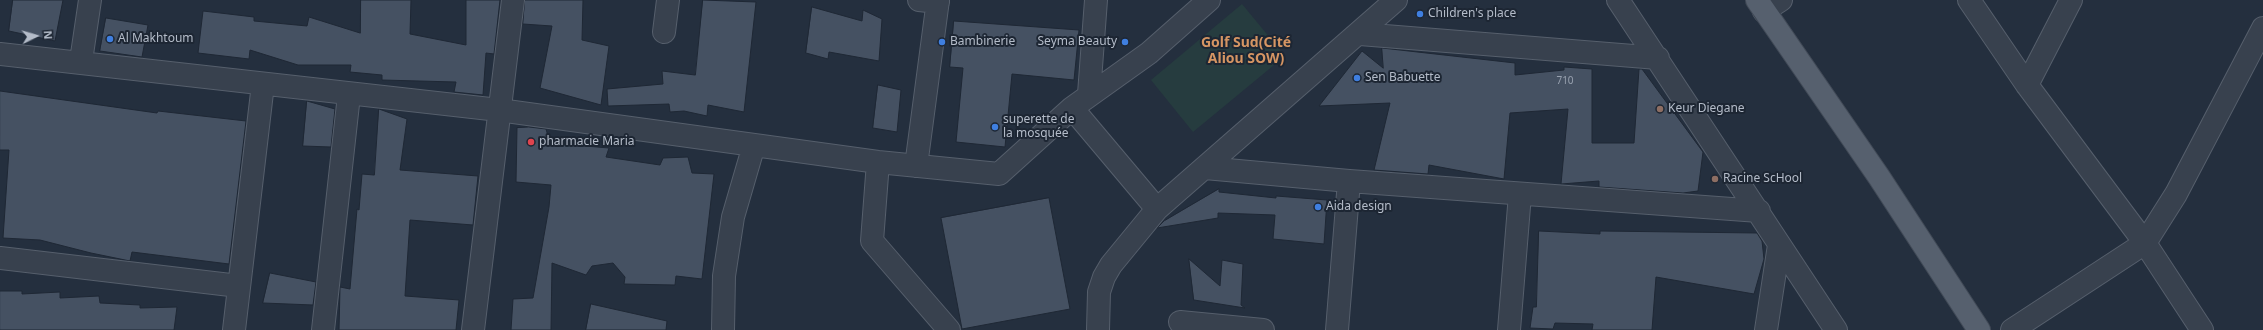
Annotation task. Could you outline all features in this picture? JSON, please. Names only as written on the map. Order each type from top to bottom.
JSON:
[{"type":"main road","points":[[1767,4],[1979,330]]},
{"type":"street","points":[[81,61],[90,0]]},
{"type":"street","points":[[473,330],[513,0]]},
{"type":"street","points":[[664,32],[668,0]]},
{"type":"street","points":[[1089,94],[1096,0]]},
{"type":"street","points":[[0,54],[81,61],[350,95],[499,110],[878,162],[999,174],[1072,108],[1089,94],[1149,53],[1208,0]]},
{"type":"street","points":[[1098,330],[1099,292],[1104,277],[1111,265],[1157,209],[1360,34],[1396,0]]},
{"type":"street","points":[[1618,0],[1658,58],[1836,330]]},
{"type":"street","points":[[1969,0],[2027,85],[2145,244],[2202,330]]},
{"type":"street","points":[[2027,85],[2070,0]]},
{"type":"street","points":[[916,166],[932,1]]},
{"type":"street","points":[[2012,330],[2145,244],[2176,194],[2263,28]]},
{"type":"street","points":[[1360,34],[1658,58]]},
{"type":"street","points":[[234,330],[263,84]]},
{"type":"street","points":[[323,330],[350,95]]},
{"type":"street","points":[[1072,108],[1157,209]]},
{"type":"street","points":[[723,330],[724,276],[733,217],[754,145]]},
{"type":"street","points":[[878,162],[872,241],[949,330]]},
{"type":"street","points":[[1206,168],[1349,181],[1759,211]]},
{"type":"street","points":[[1337,330],[1349,181]]},
{"type":"street","points":[[1509,330],[1520,194]]},
{"type":"street","points":[[1766,330],[1779,245]]},
{"type":"street","points":[[0,258],[239,286]]},
{"type":"street","points":[[1180,322],[1240,329],[1263,330]]},
{"type":"green space","points":[[1242,4],[1285,56],[1193,132],[1151,80]]},
{"type":"building","points":[[13,0],[63,0],[55,41],[9,31]]},
{"type":"building","points":[[361,0],[411,0],[410,34],[466,45],[466,0],[500,0],[494,54],[486,53],[483,95],[454,92],[456,82],[382,80],[382,75],[350,72],[351,65],[298,65],[250,50],[249,59],[198,53],[203,11],[254,17],[254,21],[307,26],[309,17],[360,33]]},
{"type":"building","points":[[525,0],[583,0],[582,40],[609,46],[601,105],[540,88],[552,26],[523,24]]},
{"type":"building","points":[[703,0],[756,2],[744,112],[708,105],[707,116],[684,111],[670,112],[669,104],[608,106],[607,89],[663,84],[662,71],[695,75]]},
{"type":"building","points":[[812,7],[862,21],[863,10],[882,19],[879,61],[829,52],[828,59],[806,53]]},
{"type":"building","points":[[106,18],[148,25],[142,57],[100,51]]},
{"type":"building","points":[[954,21],[1079,30],[1074,80],[1012,74],[1005,147],[956,142],[963,68],[950,67]]},
{"type":"building","points":[[1382,48],[1515,63],[1515,75],[1564,70],[1564,67],[1592,69],[1592,143],[1634,143],[1639,69],[1642,69],[1703,152],[1698,191],[1683,193],[1599,187],[1599,181],[1561,184],[1568,109],[1510,113],[1504,179],[1429,165],[1428,174],[1374,170],[1390,103],[1319,106],[1362,51],[1383,68]]},
{"type":"building","points":[[878,85],[901,90],[897,132],[873,128]]},
{"type":"building","points":[[0,91],[157,113],[158,111],[246,121],[229,264],[132,252],[130,261],[40,240],[3,238],[9,150],[0,150]]},
{"type":"building","points":[[307,101],[335,109],[331,147],[303,146]]},
{"type":"building","points":[[379,109],[407,119],[400,170],[478,176],[473,225],[410,220],[405,296],[459,300],[456,330],[339,330],[340,287],[350,289],[357,209],[359,210],[362,174],[374,175]]},
{"type":"building","points":[[529,127],[546,129],[550,143],[609,148],[606,157],[660,165],[663,158],[688,157],[692,173],[714,174],[702,279],[676,276],[675,285],[624,284],[625,277],[613,263],[592,266],[586,275],[552,263],[551,330],[511,330],[513,299],[533,298],[549,207],[551,185],[516,182],[517,128]]},
{"type":"building","points":[[1219,189],[1219,192],[1276,198],[1276,196],[1327,200],[1324,244],[1273,239],[1275,215],[1218,213],[1218,218],[1157,228],[1164,221]]},
{"type":"building","points":[[1049,198],[1070,309],[962,329],[941,218]]},
{"type":"building","points":[[1539,231],[1600,234],[1600,231],[1757,233],[1762,241],[1764,259],[1754,294],[1656,277],[1652,330],[1592,330],[1593,324],[1555,323],[1553,329],[1530,328],[1533,307],[1536,307]]},
{"type":"building","points":[[1189,259],[1220,286],[1222,260],[1243,264],[1241,305],[1245,308],[1194,300]]},
{"type":"building","points":[[270,273],[316,282],[313,305],[263,303]]},
{"type":"building","points":[[0,291],[22,291],[22,294],[60,292],[60,298],[99,296],[100,303],[140,305],[140,308],[177,307],[174,330],[0,330]]},
{"type":"building","points":[[591,304],[667,321],[666,330],[586,330]]},
{"type":"place","name":"Children's place","points":[[1420,14]]},
{"type":"place","name":"Al Makhtoum","points":[[110,39]]},
{"type":"place","name":"Bambinerie","points":[[942,42]]},
{"type":"place","name":"Seyma Beauty","points":[[1125,42]]},
{"type":"place","name":"Sen Babuette","points":[[1357,78]]},
{"type":"place","name":"Keur Diegane","points":[[1660,109]]},
{"type":"place","name":"superette de la mosquée","points":[[995,127]]},
{"type":"place","name":"pharmacie Maria","points":[[531,142]]},
{"type":"place","name":"Racine ScHool","points":[[1715,179]]},
{"type":"place","name":"Aida design","points":[[1318,207]]},
{"type":"district","name":"Golf Sud(Cité Aliou SOW)","points":[[1246,52]]}]
